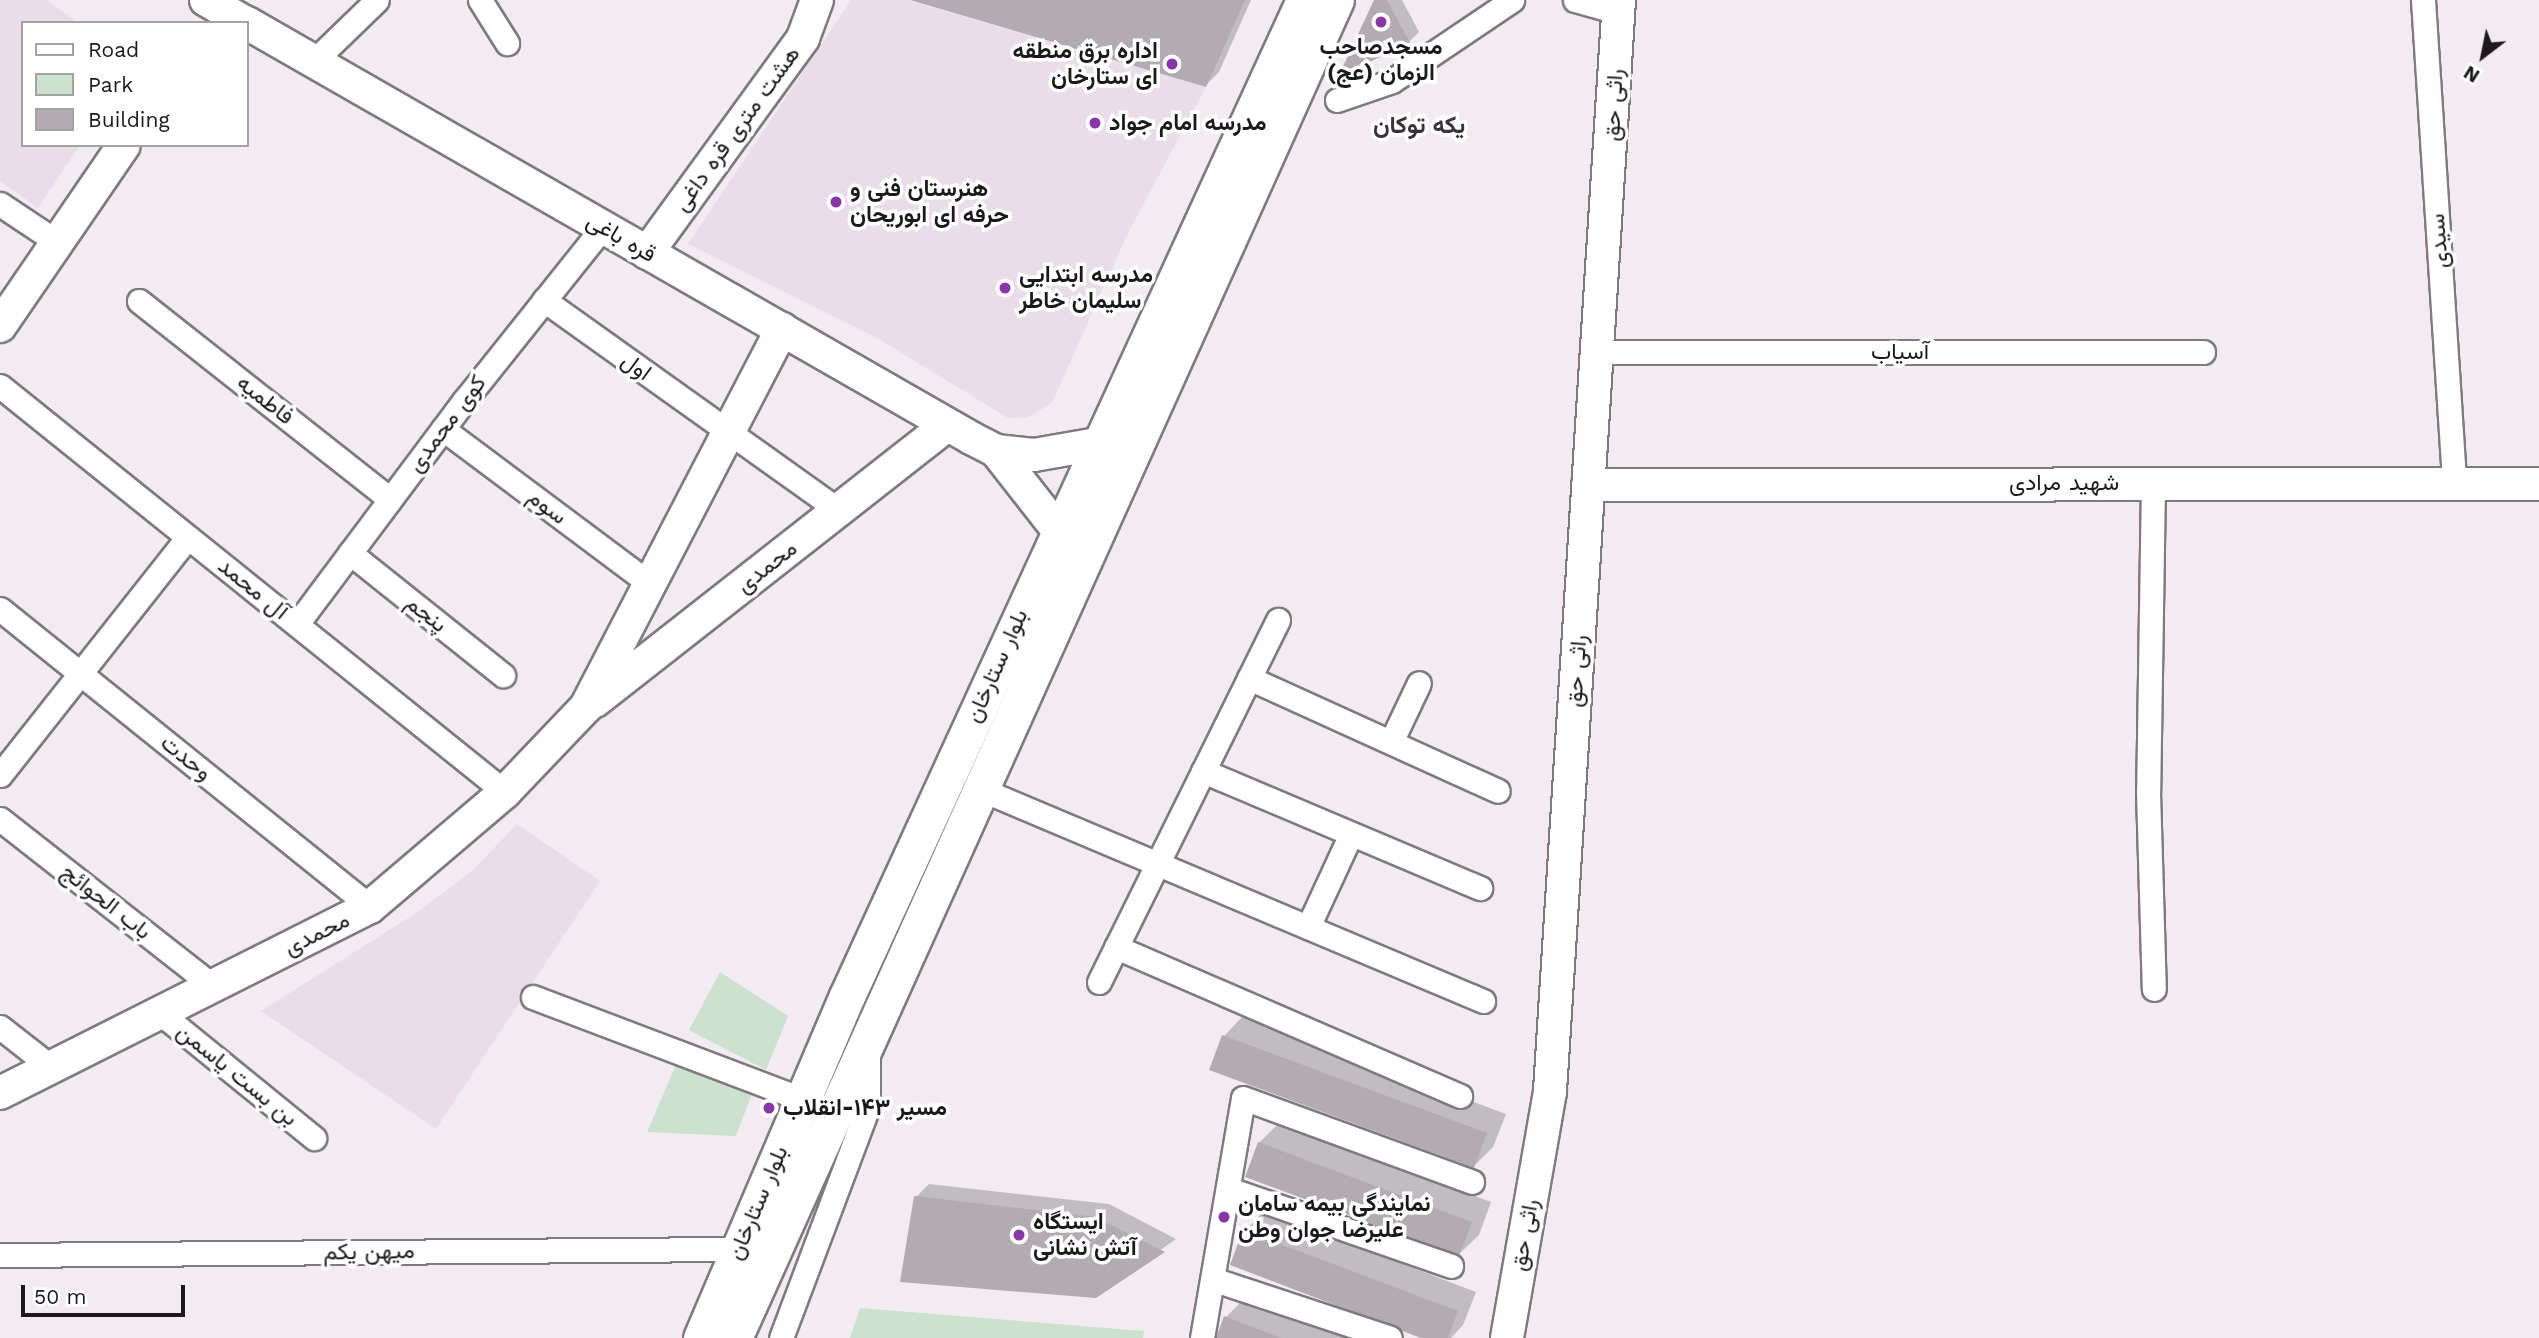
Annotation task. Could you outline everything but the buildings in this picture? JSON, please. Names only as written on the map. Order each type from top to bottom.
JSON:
[{"type":"main road","name":"بلوار ستارخان","points":[[701,1338],[738,1249],[818,1105],[868,1035],[980,789],[1073,538],[1097,444],[1304,0]]},
{"type":"main road","name":"بلوار ستارخان","points":[[734,1338],[818,1105],[1073,538],[1129,459],[1336,0]]},
{"type":"street","points":[[315,60],[377,0]]},
{"type":"street","points":[[480,0],[507,43]]},
{"type":"street","name":"هشت متری قره داغی","points":[[648,253],[803,38],[817,0]]},
{"type":"street","points":[[1337,100],[1392,81],[1512,0]]},
{"type":"street","points":[[1576,0],[1619,6]]},
{"type":"street","name":"سیدی","points":[[2423,0],[2454,482]]},
{"type":"street","name":"راثی حق","points":[[1507,1338],[1550,1091],[1619,6]]},
{"type":"street","name":"قره باغی","points":[[211,10],[241,21]]},
{"type":"street","name":"قره باغی","points":[[248,24],[996,451],[1073,538]]},
{"type":"street","points":[[0,326],[123,147]]},
{"type":"street","points":[[0,204],[57,242]]},
{"type":"street","name":"کوی محمدی","points":[[297,624],[443,429],[603,227]]},
{"type":"street","name":"اول","points":[[544,300],[838,510]]},
{"type":"street","name":"فاطمیه","points":[[139,301],[390,499]]},
{"type":"street","name":"محمدی","points":[[586,708],[782,329]]},
{"type":"street","name":"آسیاب","points":[[1597,352],[2203,352]]},
{"type":"street","name":"آل محمد","points":[[0,386],[505,792]]},
{"type":"street","name":"محمدی","points":[[0,1093],[370,907],[505,792],[586,708],[947,425]]},
{"type":"street","name":"سوم","points":[[443,429],[650,584]]},
{"type":"street","points":[[1097,444],[1129,459]]},
{"type":"street","name":"قره باغی","points":[[996,451],[1034,455],[1097,444]]},
{"type":"street","points":[[2153,483],[2148,792],[2154,989]]},
{"type":"street","name":"شهید مرادی","points":[[1588,485],[2539,484]]},
{"type":"street","points":[[0,775],[188,537]]},
{"type":"street","name":"پنجم","points":[[350,553],[503,675]]},
{"type":"street","name":"وحدت","points":[[0,609],[370,907]]},
{"type":"street","points":[[1099,982],[1278,620]]},
{"type":"street","points":[[1249,678],[1499,791]]},
{"type":"street","points":[[1391,742],[1419,683]]},
{"type":"street","points":[[1203,771],[1479,888]]},
{"type":"street","points":[[980,789],[1483,1001]]},
{"type":"street","name":"باب الحوائج","points":[[0,819],[212,985]]},
{"type":"street","points":[[1308,927],[1351,834]]},
{"type":"street","points":[[1116,947],[1460,1096]]},
{"type":"street","points":[[533,997],[818,1105]]},
{"type":"street","name":"بن بست یاسمن","points":[[159,1012],[314,1138]]},
{"type":"street","points":[[0,1027],[51,1067]]},
{"type":"street","points":[[781,1338],[868,1106],[868,1035]]},
{"type":"street","points":[[1202,1338],[1215,1280],[1243,1098],[1472,1182]]},
{"type":"street","points":[[1229,1189],[1451,1266]]},
{"type":"street","name":"میهن یکم","points":[[0,1255],[738,1249]]},
{"type":"street","points":[[1215,1280],[1390,1338]]},
{"type":"shaded area","points":[[0,0],[47,0],[76,21],[21,21],[21,147],[79,147],[38,208],[0,181]]},
{"type":"shaded area","points":[[851,0],[907,0],[1206,87],[1126,237],[1052,403],[1028,417],[1008,418],[877,338],[688,244]]},
{"type":"shaded area","points":[[517,824],[600,881],[436,1129],[261,1011],[413,915],[471,872]]},
{"type":"green space","points":[[720,972],[788,1016],[766,1070],[689,1030]]},
{"type":"green space","points":[[678,1060],[755,1086],[736,1136],[647,1132]]},
{"type":"green space","points":[[860,1308],[1144,1331],[1143,1338],[850,1338]]},
{"type":"place","name":"مسجدصاحب الزمان (عج)","points":[[1381,22]]},
{"type":"place","name":"اداره برق منطقه ای ستارخان","points":[[1172,64]]},
{"type":"place","name":"مدرسه امام جواد","points":[[1095,123]]},
{"type":"place","name":"هنرستان فنی و حرفه ای ابوریحان","points":[[836,202]]},
{"type":"place","name":"مدرسه ابتدایی سلیمان خاطر","points":[[1005,288]]},
{"type":"place","name":"مسیر ۱۴۳-انقلاب","points":[[769,1108]]},
{"type":"place","name":"نمایندگی بیمه سامان علیرضا جوان وطن","points":[[1224,1217]]},
{"type":"place","name":"ایستگاه آتش نشانی","points":[[1019,1235]]},
{"type":"district","name":"یکه توکان","points":[[1419,126]]}]
